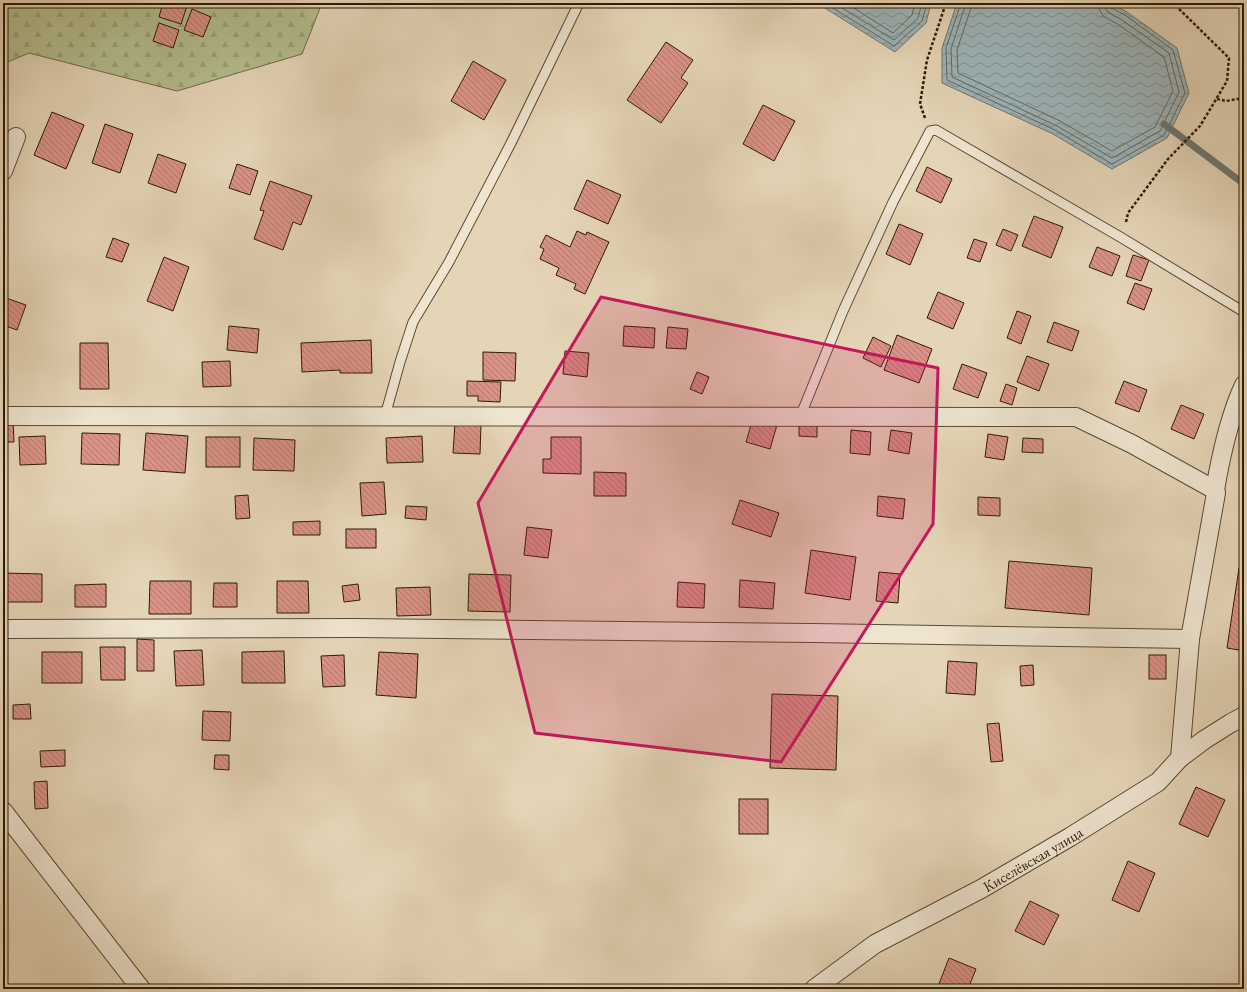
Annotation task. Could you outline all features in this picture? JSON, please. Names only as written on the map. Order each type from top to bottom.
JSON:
[{"type":"street","points":[[3,171],[16,137]]},
{"type":"street","points":[[1180,758],[1190,639],[1216,493],[1215,490],[1221,455],[1239,396],[1244,385]]},
{"type":"street","points":[[3,416],[1076,417],[1132,444],[1215,490]]},
{"type":"street","points":[[3,629],[381,628],[813,632],[1190,639]]},
{"type":"street","name":"Киселёвская улица","points":[[814,989],[875,944],[981,889],[1070,837],[1158,782],[1180,758],[1231,722],[1244,716]]},
{"type":"street","points":[[3,811],[141,989]]},
{"type":"lane","points":[[385,416],[413,322],[456,248],[579,3]]},
{"type":"lane","points":[[800,417],[843,311],[893,202],[930,131],[936,130],[1122,238],[1244,312]]},
{"type":"path","points":[[930,131],[920,104],[927,60],[946,3]]},
{"type":"path","points":[[1122,238],[1128,213],[1168,159],[1200,126],[1227,81],[1229,58],[1173,3]]},
{"type":"path","points":[[1217,99],[1226,101],[1244,98]]},
{"type":"highlighted area","points":[[601,297],[938,368],[933,524],[781,762],[535,733],[478,503]]},
{"type":"green space","points":[[3,3],[322,3],[302,54],[177,91],[29,53],[3,64]]},
{"type":"water","points":[[817,3],[931,3],[926,23],[895,52]]},
{"type":"water","points":[[957,3],[1110,3],[1127,12],[1177,48],[1189,93],[1167,138],[1112,169],[1053,134],[942,83],[942,48]]},
{"type":"building","points":[[163,3],[188,3],[181,24],[159,17]]},
{"type":"building","points":[[192,9],[211,17],[203,37],[184,30]]},
{"type":"building","points":[[159,23],[179,30],[173,48],[153,41]]},
{"type":"building","points":[[666,42],[693,60],[681,78],[688,83],[661,123],[627,100]]},
{"type":"building","points":[[473,61],[506,80],[484,120],[451,101]]},
{"type":"building","points":[[763,105],[795,121],[774,161],[743,144]]},
{"type":"building","points":[[52,112],[84,125],[66,169],[34,155]]},
{"type":"building","points":[[105,124],[133,134],[120,173],[92,163]]},
{"type":"building","points":[[158,154],[186,164],[176,193],[148,183]]},
{"type":"building","points":[[237,164],[258,171],[250,195],[229,188]]},
{"type":"building","points":[[927,167],[952,179],[941,203],[916,191]]},
{"type":"building","points":[[587,180],[621,195],[608,224],[574,209]]},
{"type":"building","points":[[270,181],[312,196],[301,225],[293,222],[283,250],[254,239],[264,211],[260,210]]},
{"type":"building","points":[[1034,216],[1063,227],[1051,258],[1022,246]]},
{"type":"building","points":[[899,224],[923,234],[910,265],[886,254]]},
{"type":"building","points":[[1003,229],[1018,235],[1011,251],[996,245]]},
{"type":"building","points":[[577,231],[586,235],[587,232],[609,242],[585,294],[574,289],[576,284],[556,275],[559,268],[540,259],[544,249],[540,247],[546,235],[570,247]]},
{"type":"building","points":[[113,238],[129,244],[122,262],[106,257]]},
{"type":"building","points":[[974,239],[987,243],[980,262],[967,258]]},
{"type":"building","points":[[1097,247],[1120,256],[1112,276],[1089,267]]},
{"type":"building","points":[[1133,255],[1149,260],[1141,281],[1126,276]]},
{"type":"building","points":[[164,257],[189,267],[173,311],[147,301]]},
{"type":"building","points":[[1135,283],[1152,289],[1144,310],[1127,303]]},
{"type":"building","points":[[938,292],[964,303],[953,329],[927,318]]},
{"type":"building","points":[[3,297],[26,305],[17,330],[3,325]]},
{"type":"building","points":[[1017,311],[1031,316],[1021,344],[1007,338]]},
{"type":"building","points":[[1054,322],[1079,331],[1072,351],[1047,342]]},
{"type":"building","points":[[229,326],[259,329],[257,353],[227,350]]},
{"type":"building","points":[[624,326],[655,328],[654,348],[623,346]]},
{"type":"building","points":[[668,327],[688,329],[686,349],[666,348]]},
{"type":"building","points":[[897,335],[932,349],[919,383],[884,370]]},
{"type":"building","points":[[873,337],[891,346],[881,367],[863,358]]},
{"type":"building","points":[[371,340],[372,373],[340,373],[340,370],[302,372],[301,343]]},
{"type":"building","points":[[80,343],[108,343],[109,389],[80,389]]},
{"type":"building","points":[[565,351],[589,353],[587,377],[563,374]]},
{"type":"building","points":[[483,352],[516,353],[515,381],[483,380]]},
{"type":"building","points":[[1027,356],[1049,364],[1039,391],[1017,382]]},
{"type":"building","points":[[230,361],[231,386],[203,387],[202,362]]},
{"type":"building","points":[[962,364],[987,373],[978,398],[953,389]]},
{"type":"building","points":[[697,372],[709,377],[702,394],[690,389]]},
{"type":"building","points":[[467,381],[501,382],[500,402],[478,401],[478,396],[467,396]]},
{"type":"building","points":[[1124,381],[1147,390],[1139,412],[1115,403]]},
{"type":"building","points":[[1006,384],[1017,388],[1012,405],[1000,401]]},
{"type":"building","points":[[1181,405],[1204,414],[1194,439],[1171,429]]},
{"type":"building","points":[[753,418],[777,425],[770,449],[746,442]]},
{"type":"building","points":[[3,419],[13,419],[14,442],[3,442]]},
{"type":"building","points":[[799,420],[817,421],[817,437],[799,436]]},
{"type":"building","points":[[455,423],[481,424],[480,454],[453,453]]},
{"type":"building","points":[[851,430],[871,432],[870,455],[850,453]]},
{"type":"building","points":[[891,430],[912,433],[909,454],[888,450]]},
{"type":"building","points":[[82,433],[120,434],[119,465],[81,464]]},
{"type":"building","points":[[146,433],[188,436],[185,473],[143,470]]},
{"type":"building","points":[[988,434],[1008,437],[1004,460],[985,457]]},
{"type":"building","points":[[45,436],[46,464],[20,465],[19,437]]},
{"type":"building","points":[[422,436],[423,462],[387,463],[386,438]]},
{"type":"building","points":[[206,437],[240,437],[240,467],[206,467]]},
{"type":"building","points":[[551,437],[581,437],[581,474],[543,473],[543,459],[551,459]]},
{"type":"building","points":[[254,438],[295,440],[294,471],[253,470]]},
{"type":"building","points":[[1023,438],[1043,439],[1043,453],[1022,452]]},
{"type":"building","points":[[594,472],[626,473],[626,496],[594,496]]},
{"type":"building","points":[[384,482],[386,514],[362,516],[360,483]]},
{"type":"building","points":[[248,495],[250,518],[236,519],[235,496]]},
{"type":"building","points":[[878,496],[905,499],[903,519],[877,516]]},
{"type":"building","points":[[978,497],[1000,498],[1000,516],[978,515]]},
{"type":"building","points":[[740,500],[779,513],[771,537],[732,524]]},
{"type":"building","points":[[406,506],[427,507],[426,520],[405,518]]},
{"type":"building","points":[[320,521],[320,535],[293,535],[293,522]]},
{"type":"building","points":[[527,527],[552,530],[548,558],[524,555]]},
{"type":"building","points":[[346,529],[376,529],[376,548],[346,548]]},
{"type":"building","points":[[811,550],[856,557],[850,600],[805,593]]},
{"type":"building","points":[[1009,561],[1092,568],[1089,615],[1005,608]]},
{"type":"building","points":[[1239,568],[1244,569],[1244,651],[1227,648]]},
{"type":"building","points":[[879,572],[900,574],[898,603],[876,601]]},
{"type":"building","points":[[3,573],[42,574],[42,602],[3,602]]},
{"type":"building","points":[[469,574],[511,575],[510,612],[468,611]]},
{"type":"building","points":[[740,580],[775,583],[773,609],[739,607]]},
{"type":"building","points":[[150,581],[191,581],[191,614],[149,614]]},
{"type":"building","points":[[277,581],[308,581],[309,613],[277,613]]},
{"type":"building","points":[[678,582],[705,584],[704,608],[677,607]]},
{"type":"building","points":[[214,583],[237,583],[237,607],[213,607]]},
{"type":"building","points":[[106,584],[106,607],[75,607],[75,585]]},
{"type":"building","points":[[358,584],[360,600],[344,602],[342,586]]},
{"type":"building","points":[[430,587],[431,615],[397,616],[396,588]]},
{"type":"building","points":[[137,639],[154,640],[154,671],[137,671]]},
{"type":"building","points":[[100,647],[125,647],[125,680],[101,680]]},
{"type":"building","points":[[202,650],[204,685],[176,686],[174,651]]},
{"type":"building","points":[[284,651],[285,683],[242,683],[242,652]]},
{"type":"building","points":[[42,652],[82,652],[82,683],[42,683]]},
{"type":"building","points":[[379,652],[418,654],[416,698],[376,695]]},
{"type":"building","points":[[344,655],[345,686],[323,687],[321,656]]},
{"type":"building","points":[[1149,655],[1166,655],[1166,679],[1149,679]]},
{"type":"building","points":[[948,661],[977,663],[975,695],[946,693]]},
{"type":"building","points":[[1033,665],[1034,685],[1021,686],[1020,666]]},
{"type":"building","points":[[772,694],[838,696],[836,770],[770,768]]},
{"type":"building","points":[[30,704],[31,719],[13,719],[13,705]]},
{"type":"building","points":[[203,711],[231,712],[230,741],[202,740]]},
{"type":"building","points":[[999,723],[1003,761],[991,762],[987,724]]},
{"type":"building","points":[[65,750],[65,766],[41,767],[40,751]]},
{"type":"building","points":[[215,755],[229,755],[229,770],[214,769]]},
{"type":"building","points":[[47,781],[48,808],[35,809],[34,782]]},
{"type":"building","points":[[1196,787],[1225,800],[1208,837],[1179,824]]},
{"type":"building","points":[[739,799],[768,799],[768,834],[739,834]]},
{"type":"building","points":[[1128,861],[1155,873],[1139,912],[1112,900]]},
{"type":"building","points":[[1030,901],[1059,915],[1044,945],[1015,931]]},
{"type":"building","points":[[949,958],[976,969],[968,989],[937,989]]},
{"type":"waterway","points":[[1164,124],[1244,184]]}]
